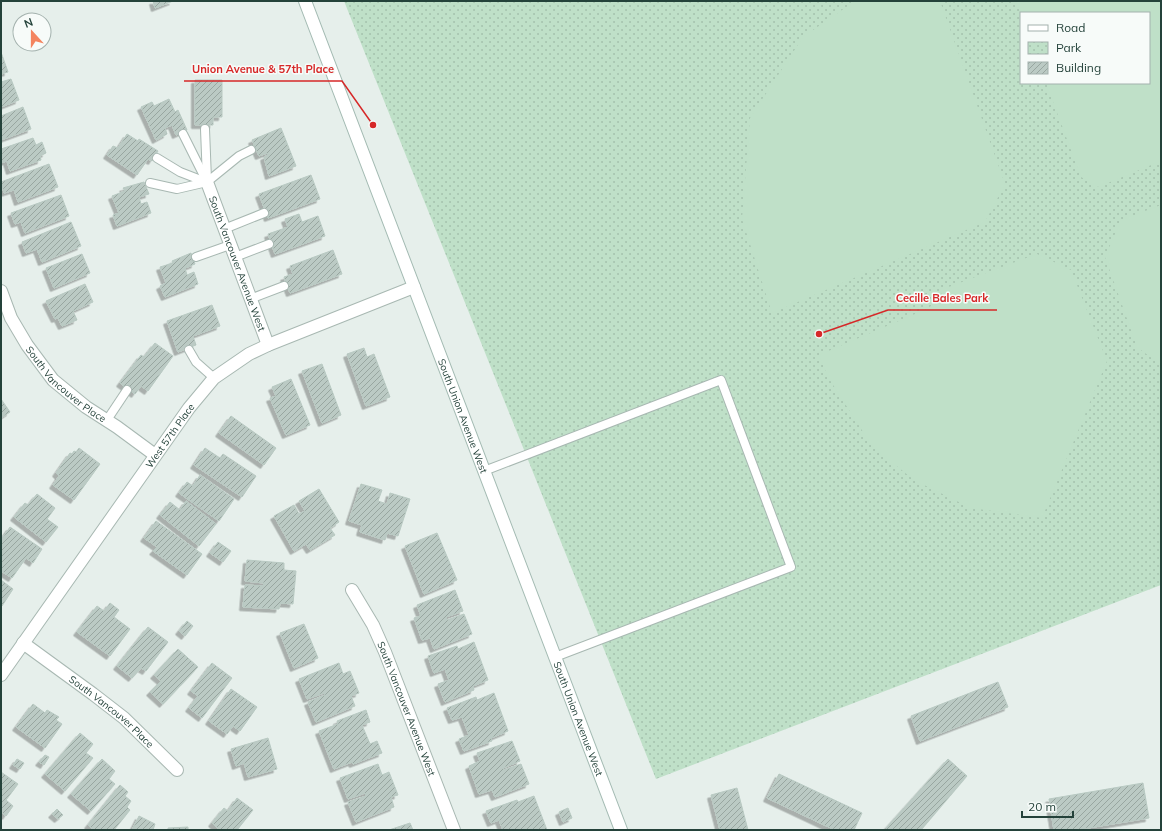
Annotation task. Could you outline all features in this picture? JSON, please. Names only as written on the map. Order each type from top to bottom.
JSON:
[{"type":"street","name":"South Union Avenue West","points":[[305,1],[621,830]]},
{"type":"street","name":"South Vancouver Avenue West","points":[[207,182],[268,345]]},
{"type":"street","name":"West 57th Place","points":[[1,674],[155,455],[189,408],[214,378],[249,354],[268,345],[414,287]]},
{"type":"street","name":"South Vancouver Place","points":[[1,291],[11,318],[27,345],[53,380],[86,407],[107,420],[155,455]]},
{"type":"street","name":"South Vancouver Avenue West","points":[[352,590],[373,625],[385,652],[454,830]]},
{"type":"street","name":"South Vancouver Place","points":[[23,643],[124,718],[176,770]]},
{"type":"lane","points":[[205,129],[207,182]]},
{"type":"lane","points":[[183,134],[207,182]]},
{"type":"lane","points":[[150,183],[177,189],[207,182],[239,156],[251,150]]},
{"type":"lane","points":[[157,158],[180,172],[207,182]]},
{"type":"lane","points":[[224,229],[264,213]]},
{"type":"lane","points":[[235,257],[269,244]]},
{"type":"lane","points":[[196,257],[230,245]]},
{"type":"lane","points":[[250,299],[284,286]]},
{"type":"lane","points":[[189,350],[196,362],[214,378]]},
{"type":"lane","points":[[484,471],[721,380],[791,567],[555,657]]},
{"type":"lane","points":[[107,420],[127,390]]},
{"type":"green space","points":[[344,1],[1161,1],[1161,585],[656,779]]},
{"type":"green space","points":[[855,1],[940,1],[1005,184],[985,222],[772,313],[742,219],[750,118],[803,37]]},
{"type":"green space","points":[[1016,1],[1161,1],[1161,161],[1098,187],[1081,177],[1046,84],[1150,84],[1150,12],[1021,12]]},
{"type":"green space","points":[[1161,205],[1161,365],[1137,347],[1105,257],[1121,220]]},
{"type":"green space","points":[[1037,254],[1071,270],[1107,361],[1042,518],[971,508],[914,480],[872,446],[828,377],[819,355],[929,308],[946,288]]},
{"type":"building","points":[[153,1],[173,1],[155,8]]},
{"type":"building","points":[[1,52],[8,72],[1,74]]},
{"type":"building","points":[[11,79],[19,100],[1,107],[1,82]]},
{"type":"building","points":[[195,80],[222,80],[222,117],[213,117],[213,125],[195,125]]},
{"type":"building","points":[[169,99],[175,112],[178,110],[187,130],[176,135],[172,125],[165,128],[167,134],[156,140],[141,107],[152,102],[154,106]]},
{"type":"building","points":[[23,107],[31,129],[1,140],[1,116]]},
{"type":"building","points":[[281,128],[296,166],[269,176],[264,157],[268,155],[267,153],[259,156],[252,140]]},
{"type":"building","points":[[127,134],[138,141],[139,139],[158,151],[152,161],[148,159],[137,175],[107,155],[113,146],[118,148]]},
{"type":"building","points":[[33,138],[36,145],[42,142],[46,153],[40,156],[41,160],[10,171],[7,161],[1,163],[1,149]]},
{"type":"building","points":[[49,164],[58,187],[18,202],[14,190],[4,193],[1,182]]},
{"type":"building","points":[[311,175],[320,199],[268,218],[259,194]]},
{"type":"building","points":[[144,182],[149,194],[139,197],[141,204],[147,202],[151,213],[117,226],[113,215],[119,213],[112,196],[125,191],[123,188]]},
{"type":"building","points":[[61,195],[69,216],[25,233],[21,222],[15,224],[11,213]]},
{"type":"building","points":[[299,214],[302,222],[318,216],[325,236],[275,254],[268,234],[288,227],[285,219]]},
{"type":"building","points":[[71,222],[81,246],[42,262],[37,249],[26,253],[22,242]]},
{"type":"building","points":[[333,250],[342,274],[290,293],[284,277],[293,274],[290,266]]},
{"type":"building","points":[[191,253],[195,264],[185,268],[187,275],[194,272],[198,284],[165,297],[160,286],[166,283],[160,267],[173,263],[172,261]]},
{"type":"building","points":[[82,254],[90,273],[54,288],[46,268]]},
{"type":"building","points":[[85,284],[93,302],[73,311],[77,320],[62,326],[58,318],[55,319],[46,301]]},
{"type":"building","points":[[212,305],[220,326],[193,336],[196,345],[178,352],[167,321]]},
{"type":"building","points":[[155,343],[173,356],[148,391],[141,386],[135,394],[120,383],[141,355],[144,357]]},
{"type":"building","points":[[364,348],[367,357],[374,354],[390,397],[366,406],[347,354]]},
{"type":"building","points":[[322,364],[341,415],[322,423],[302,371]]},
{"type":"building","points":[[291,379],[310,425],[286,435],[270,398],[276,396],[272,387]]},
{"type":"building","points":[[1,399],[10,412],[1,418]]},
{"type":"building","points":[[231,416],[276,448],[264,465],[219,433]]},
{"type":"building","points":[[79,448],[100,464],[74,500],[53,485],[59,476],[56,473],[70,453],[72,454],[74,451],[76,452]]},
{"type":"building","points":[[205,448],[220,458],[223,454],[256,476],[242,497],[194,465]]},
{"type":"building","points":[[200,475],[234,499],[219,521],[179,493],[187,482],[193,486]]},
{"type":"building","points":[[361,484],[382,490],[378,501],[387,504],[390,493],[410,499],[398,536],[387,533],[385,540],[360,532],[362,525],[349,521]]},
{"type":"building","points":[[319,489],[339,522],[330,528],[335,535],[310,550],[306,544],[294,551],[274,516],[294,505],[299,514],[305,511],[299,501]]},
{"type":"building","points":[[37,494],[55,508],[47,519],[58,527],[46,542],[14,517],[25,503],[28,505]]},
{"type":"building","points":[[186,501],[216,524],[199,546],[160,515],[170,502],[180,510]]},
{"type":"building","points":[[156,521],[202,554],[187,575],[153,551],[157,547],[144,538]]},
{"type":"building","points":[[10,527],[42,549],[33,563],[26,558],[12,578],[1,571],[1,540]]},
{"type":"building","points":[[437,533],[457,580],[424,594],[405,546]]},
{"type":"building","points":[[218,542],[231,551],[223,562],[210,553]]},
{"type":"building","points":[[247,560],[284,563],[284,570],[296,571],[293,604],[280,603],[279,609],[243,607],[245,585],[263,586],[264,583],[245,581]]},
{"type":"building","points":[[1,580],[13,589],[2,606],[1,605]]},
{"type":"building","points":[[455,590],[463,611],[446,617],[447,620],[464,614],[472,634],[434,649],[430,638],[422,640],[414,618],[421,616],[417,605]]},
{"type":"building","points":[[110,603],[119,610],[114,617],[130,629],[110,656],[77,632],[97,606],[104,611]]},
{"type":"building","points":[[187,621],[193,626],[185,636],[179,631]]},
{"type":"building","points":[[304,624],[318,658],[294,668],[280,633]]},
{"type":"building","points":[[148,627],[168,642],[146,671],[141,668],[132,678],[117,666]]},
{"type":"building","points":[[474,642],[488,680],[473,686],[474,690],[445,702],[438,684],[449,680],[445,669],[434,673],[428,656],[457,646],[458,649]]},
{"type":"building","points":[[178,649],[198,667],[163,704],[150,692],[161,681],[154,675]]},
{"type":"building","points":[[212,663],[232,678],[202,718],[189,708],[198,696],[191,691]]},
{"type":"building","points":[[339,663],[343,674],[350,671],[359,693],[351,696],[355,706],[316,722],[308,702],[325,695],[324,693],[307,699],[299,679]]},
{"type":"building","points":[[998,682],[1008,707],[920,741],[911,716]]},
{"type":"building","points":[[231,689],[257,707],[240,731],[233,726],[227,734],[209,721]]},
{"type":"building","points":[[494,693],[508,731],[491,738],[492,741],[464,751],[459,739],[469,735],[462,717],[452,720],[447,708],[476,697],[477,700]]},
{"type":"building","points":[[33,704],[45,713],[47,710],[59,717],[56,720],[62,724],[45,748],[16,727]]},
{"type":"building","points":[[366,710],[370,722],[362,725],[370,744],[377,741],[382,753],[353,764],[352,762],[334,769],[319,731],[338,724],[337,721]]},
{"type":"building","points":[[80,733],[93,744],[86,753],[93,758],[65,791],[45,774]]},
{"type":"building","points":[[268,738],[277,769],[248,777],[244,763],[236,766],[231,749]]},
{"type":"building","points":[[512,741],[520,761],[503,768],[504,770],[521,764],[529,784],[495,797],[492,790],[479,794],[469,766],[480,761],[477,753]]},
{"type":"building","points":[[45,755],[49,757],[44,765],[39,762]]},
{"type":"building","points":[[17,759],[24,763],[20,769],[13,765]]},
{"type":"building","points":[[102,759],[115,771],[109,779],[115,784],[91,811],[71,794]]},
{"type":"building","points":[[948,759],[967,776],[921,830],[888,830],[886,828]]},
{"type":"building","points":[[378,764],[382,775],[389,772],[398,795],[391,797],[394,807],[356,822],[348,802],[366,796],[365,793],[348,799],[340,778]]},
{"type":"building","points":[[1,772],[18,784],[6,800],[13,806],[6,816],[1,812]]},
{"type":"building","points":[[779,774],[862,813],[854,830],[835,830],[767,798]]},
{"type":"building","points":[[1143,783],[1149,818],[1076,830],[1054,830],[1049,799]]},
{"type":"building","points":[[120,785],[128,792],[125,796],[131,801],[127,807],[130,810],[114,830],[94,830],[88,825]]},
{"type":"building","points":[[737,788],[748,830],[720,830],[711,795]]},
{"type":"building","points":[[534,796],[547,830],[503,830],[499,820],[491,823],[486,811],[517,800],[518,802]]},
{"type":"building","points":[[237,798],[253,810],[237,830],[220,830],[212,823],[224,808],[228,811]]},
{"type":"building","points":[[568,808],[572,818],[563,822],[559,812]]},
{"type":"building","points":[[57,809],[63,815],[58,819],[52,814]]},
{"type":"building","points":[[139,816],[155,824],[153,830],[132,830]]},
{"type":"building","points":[[410,823],[413,830],[389,830]]},
{"type":"building","points":[[188,827],[188,830],[168,830],[168,828]]},
{"type":"place","name":"Union Avenue & 57th Place","points":[[373,125]]},
{"type":"place","name":"Cecille Bales Park","points":[[819,334]]}]
